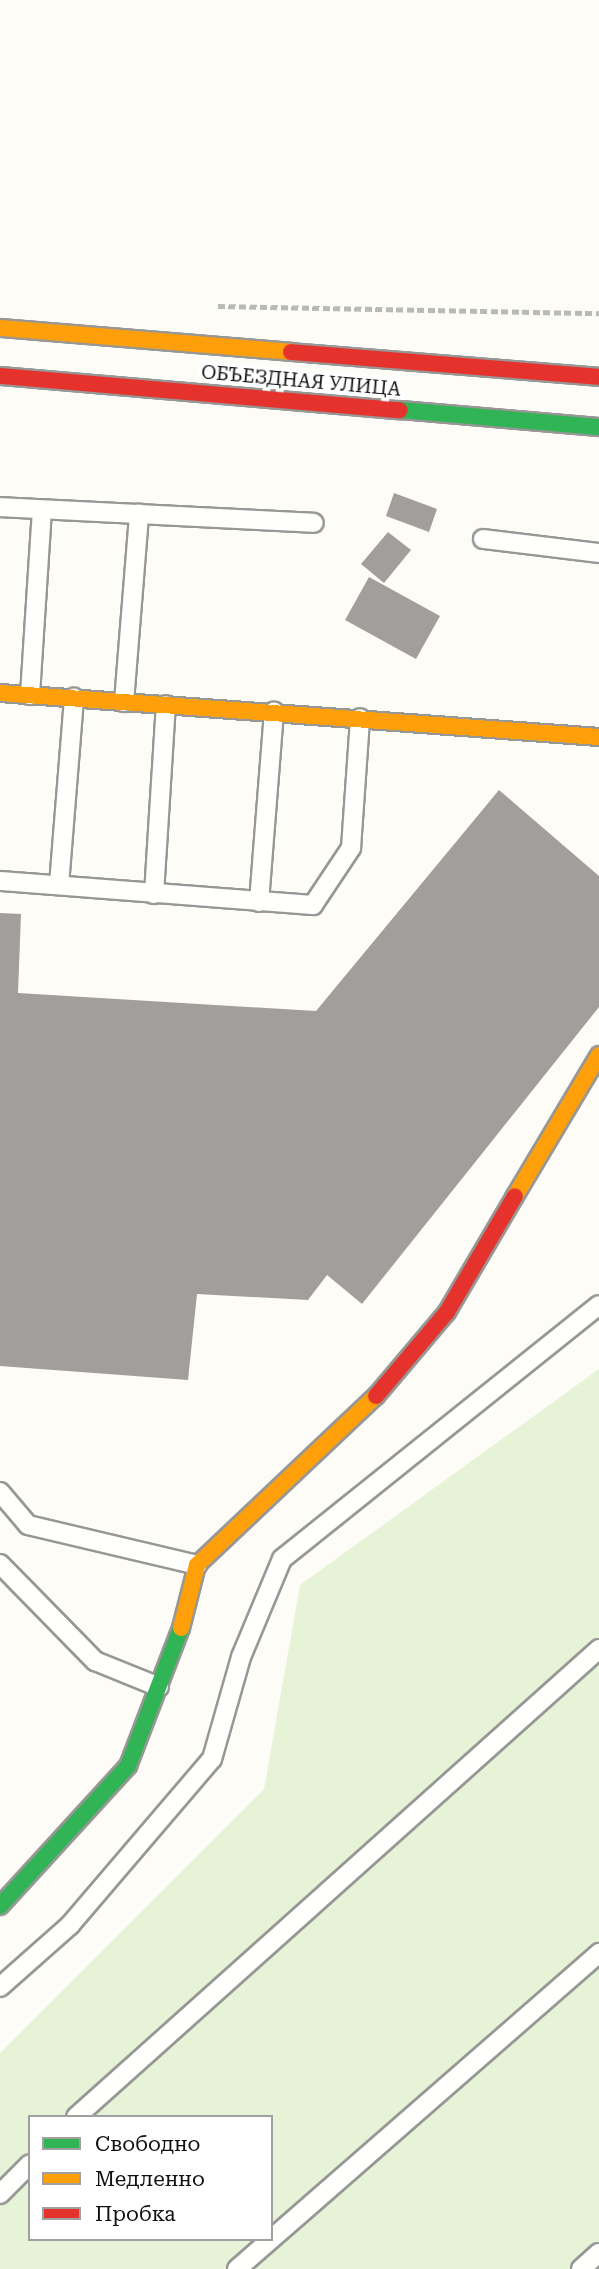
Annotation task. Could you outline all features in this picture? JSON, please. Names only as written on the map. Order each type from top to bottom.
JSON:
[{"type":"street","name":"ОБЪЕЗДНАЯ УЛИЦА","points":[[0,328],[599,377]]},
{"type":"street","name":"ОБЪЕЗДНАЯ УЛИЦА","points":[[0,376],[599,427]]},
{"type":"street","points":[[0,693],[599,737]]},
{"type":"street","points":[[0,1906],[76,1830],[128,1766],[159,1687],[197,1565],[377,1395],[447,1312],[599,1055]]},
{"type":"lane","points":[[0,507],[314,523]]},
{"type":"lane","points":[[30,695],[42,509]]},
{"type":"lane","points":[[124,702],[139,514]]},
{"type":"lane","points":[[482,539],[599,553]]},
{"type":"lane","points":[[59,886],[74,698]]},
{"type":"lane","points":[[154,894],[166,705]]},
{"type":"lane","points":[[259,902],[274,712]]},
{"type":"lane","points":[[0,881],[313,905],[351,848],[360,718]]},
{"type":"lane","points":[[0,1987],[70,1925],[212,1759],[240,1657],[282,1559],[599,1305]]},
{"type":"lane","points":[[0,1493],[29,1525],[197,1565]]},
{"type":"lane","points":[[0,1564],[95,1661],[159,1687]]},
{"type":"lane","points":[[78,2115],[599,1649]]},
{"type":"lane","points":[[273,2238],[599,1953]]},
{"type":"lane","points":[[0,2194],[28,2166]]},
{"type":"lane","points":[[237,2269],[269,2241]]},
{"type":"lane","points":[[580,2269],[599,2253]]},
{"type":"path","points":[[202,305],[599,313]]},
{"type":"green space","points":[[599,1369],[599,2269],[0,2269],[0,2053],[264,1789],[300,1585]]},
{"type":"building","points":[[394,493],[437,509],[429,532],[386,516]]},
{"type":"building","points":[[388,532],[411,550],[384,583],[361,564]]},
{"type":"building","points":[[369,577],[440,616],[416,659],[345,620]]},
{"type":"building","points":[[499,790],[599,876],[599,1007],[362,1304],[327,1275],[308,1300],[197,1294],[188,1380],[0,1366],[0,913],[21,914],[18,993],[316,1011]]},
{"type":"traffic: fast","points":[[400,410],[599,427]]},
{"type":"traffic: fast","points":[[0,1906],[128,1766],[181,1628]]},
{"type":"traffic: slow","points":[[0,328],[291,352]]},
{"type":"traffic: slow","points":[[0,693],[599,737]]},
{"type":"traffic: slow","points":[[515,1196],[599,1055]]},
{"type":"traffic: slow","points":[[181,1628],[197,1565],[376,1396]]},
{"type":"traffic: jam","points":[[291,352],[599,377]]},
{"type":"traffic: jam","points":[[0,376],[400,410]]},
{"type":"traffic: jam","points":[[376,1396],[447,1312],[515,1196]]}]
